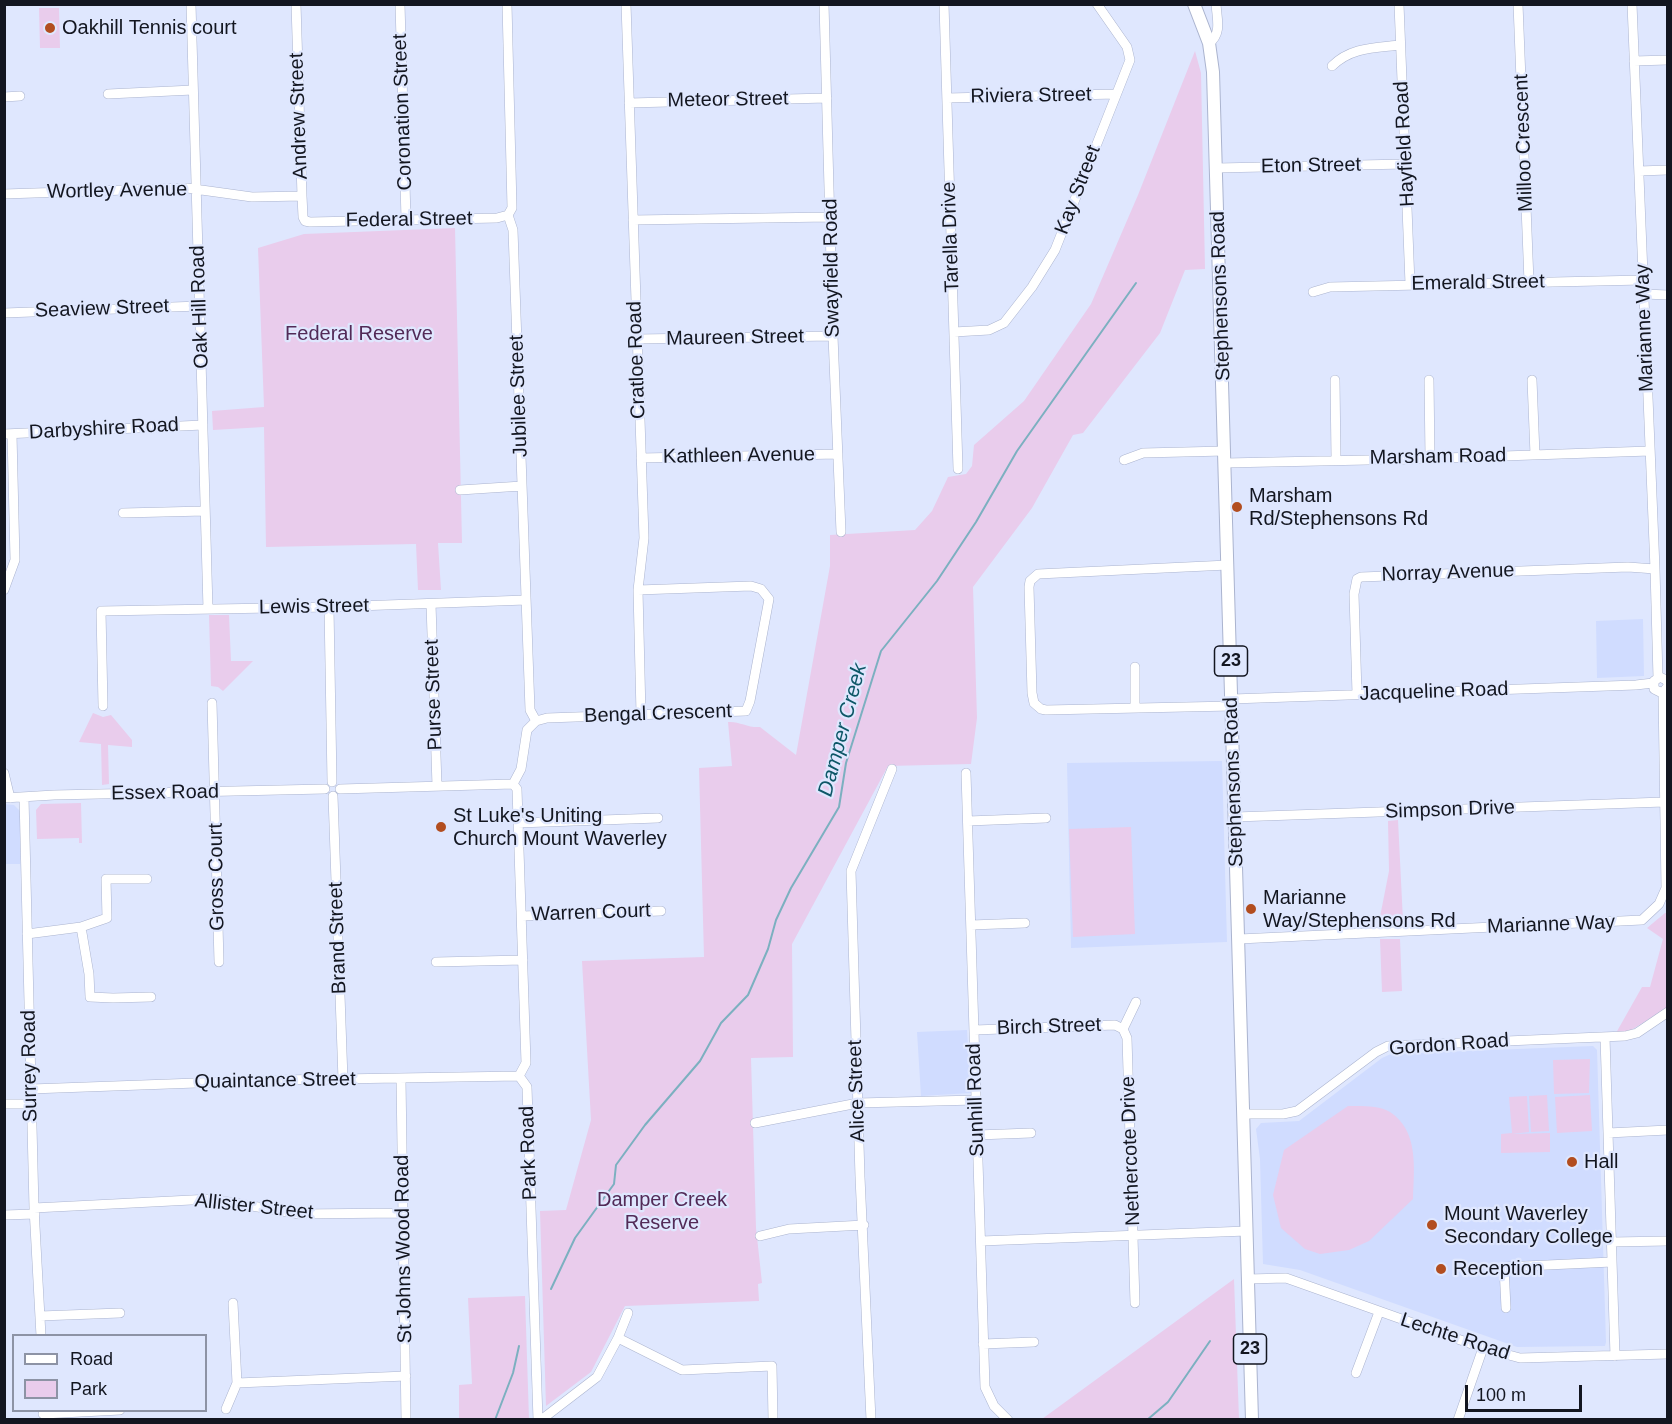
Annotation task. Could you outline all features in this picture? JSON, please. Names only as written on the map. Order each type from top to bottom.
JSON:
[{"type":"main road","name":"Stephensons Road","points":[[1194,4],[1209,43],[1213,72],[1217,168],[1252,1419]]},
{"type":"street","name":"Oak Hill Road","points":[[191,4],[208,609]]},
{"type":"street","name":"Andrew Street","points":[[296,4],[303,217],[305,221],[310,222]]},
{"type":"street","name":"Coronation Street","points":[[400,4],[406,219]]},
{"type":"street","name":"Jubilee Street","points":[[507,4],[512,208],[512,212],[508,215],[513,230],[530,710],[536,721]]},
{"type":"street","name":"Cratloe Road","points":[[626,4],[644,538],[638,590],[642,714]]},
{"type":"street","name":"Swayfield Road","points":[[824,4],[841,532]]},
{"type":"street","name":"Tarella Drive","points":[[944,4],[958,469]]},
{"type":"street","name":"Kay Street","points":[[954,332],[989,330],[1004,323],[1032,287],[1055,250],[1130,60],[1127,47],[1097,4]]},
{"type":"street","points":[[1209,43],[1216,38],[1218,33],[1216,4]]},
{"type":"street","name":"Hayfield Road","points":[[1399,4],[1410,284]]},
{"type":"street","name":"Milloo Crescent","points":[[1518,4],[1529,282]]},
{"type":"street","name":"Marianne Way","points":[[1239,939],[1642,920],[1659,904],[1666,888],[1663,685],[1658,651],[1632,4]]},
{"type":"street","points":[[1332,66],[1356,50],[1400,45]]},
{"type":"street","points":[[1634,61],[1668,60]]},
{"type":"street","points":[[108,94],[193,90]]},
{"type":"street","name":"Riviera Street","points":[[947,98],[1116,94]]},
{"type":"street","points":[[4,97],[20,96]]},
{"type":"street","name":"Meteor Street","points":[[629,103],[827,99]]},
{"type":"street","name":"Eton Street","points":[[1217,168],[1406,165]]},
{"type":"street","points":[[1639,171],[1668,170]]},
{"type":"street","name":"Wortley Avenue","points":[[4,194],[187,188],[252,197],[302,196]]},
{"type":"street","name":"Federal Street","points":[[310,222],[497,218],[508,215]]},
{"type":"street","points":[[633,220],[830,217]]},
{"type":"street","name":"Emerald Street","points":[[1313,292],[1330,287],[1410,284],[1643,280]]},
{"type":"street","points":[[1644,294],[1668,295]]},
{"type":"street","name":"Seaview Street","points":[[4,313],[200,306]]},
{"type":"street","name":"Maureen Street","points":[[637,339],[833,336]]},
{"type":"street","points":[[1335,380],[1336,459]]},
{"type":"street","points":[[1429,380],[1430,459]]},
{"type":"street","points":[[1532,380],[1534,455]]},
{"type":"street","name":"Darbyshire Road","points":[[8,434],[203,425]]},
{"type":"street","points":[[4,590],[15,561],[8,434]]},
{"type":"street","name":"Marsham Road","points":[[1124,460],[1143,453],[1225,457],[1430,459],[1650,451]]},
{"type":"street","name":"Kathleen Avenue","points":[[640,458],[838,454]]},
{"type":"street","points":[[460,490],[522,486]]},
{"type":"street","points":[[123,513],[205,511]]},
{"type":"street","name":"Jacqueline Road","points":[[1228,565],[1044,572],[1033,577],[1029,587],[1034,703],[1046,710],[1358,694],[1663,685]]},
{"type":"street","name":"Norray Avenue","points":[[1358,694],[1354,594],[1357,579],[1361,577],[1628,567],[1655,569]]},
{"type":"street","name":"Bengal Crescent","points":[[536,721],[547,718],[746,711],[750,701],[769,599],[761,589],[751,586],[638,590]]},
{"type":"street","name":"Lewis Street","points":[[103,706],[101,611],[329,607],[526,600]]},
{"type":"street","name":"Purse Street","points":[[431,604],[438,786]]},
{"type":"street","points":[[329,607],[332,782]]},
{"type":"street","points":[[1134,667],[1135,707]]},
{"type":"street","name":"Gross Court","points":[[212,703],[219,962]]},
{"type":"street","points":[[513,784],[520,769],[527,730],[536,721]]},
{"type":"street","name":"Alice Street","points":[[871,1419],[851,871],[892,769]]},
{"type":"street","points":[[4,773],[7,798]]},
{"type":"street","name":"Sunhill Road","points":[[966,773],[985,1387],[994,1406],[1008,1419]]},
{"type":"street","points":[[332,782],[338,784],[340,789],[338,794],[329,793],[327,784],[332,782]]},
{"type":"street","points":[[340,789],[513,784]]},
{"type":"street","points":[[513,784],[517,789],[526,1063],[519,1076]]},
{"type":"street","name":"Essex Road","points":[[7,798],[329,793]]},
{"type":"street","name":"Brand Street","points":[[329,793],[343,1080]]},
{"type":"street","name":"Surrey Road","points":[[24,797],[34,1211],[40,1334]]},
{"type":"street","name":"Simpson Drive","points":[[1235,817],[1664,802]]},
{"type":"street","points":[[518,823],[658,818]]},
{"type":"street","points":[[968,821],[1046,818]]},
{"type":"street","points":[[27,934],[81,927],[107,918],[106,879],[147,879]]},
{"type":"street","name":"Warren Court","points":[[522,915],[661,911]]},
{"type":"street","points":[[971,925],[1025,923]]},
{"type":"street","points":[[81,927],[89,974],[90,997],[151,997]]},
{"type":"street","points":[[436,962],[522,960]]},
{"type":"street","points":[[1123,1029],[1136,1002]]},
{"type":"street","name":"Gordon Road","points":[[1243,1114],[1283,1114],[1297,1111],[1376,1052],[1388,1046],[1631,1035],[1668,1012]]},
{"type":"street","name":"Birch Street","points":[[974,1030],[1115,1024],[1123,1029]]},
{"type":"street","name":"Nethercote Drive","points":[[1123,1029],[1127,1038],[1135,1303]]},
{"type":"street","points":[[1605,1037],[1615,1356]]},
{"type":"street","name":"Quaintance Street","points":[[31,1089],[279,1080],[519,1076]]},
{"type":"street","name":"Park Road","points":[[519,1076],[527,1087],[540,1419]]},
{"type":"street","name":"St Johns Wood Road","points":[[401,1078],[406,1419]]},
{"type":"street","points":[[755,1123],[858,1103],[976,1100]]},
{"type":"street","points":[[4,1104],[31,1104]]},
{"type":"street","points":[[1608,1133],[1668,1130]]},
{"type":"street","points":[[977,1135],[1031,1133]]},
{"type":"street","name":"Allister Street","points":[[4,1215],[211,1199],[299,1214],[402,1213]]},
{"type":"street","points":[[760,1236],[789,1229],[864,1225]]},
{"type":"street","points":[[981,1241],[1133,1234],[1247,1232]]},
{"type":"street","points":[[1612,1242],[1668,1241]]},
{"type":"street","points":[[1506,1308],[1504,1267],[1612,1262]]},
{"type":"street","name":"Lechte Road","points":[[1248,1279],[1286,1278],[1483,1348],[1520,1358],[1668,1354]]},
{"type":"street","points":[[226,1409],[237,1383],[233,1303]]},
{"type":"street","points":[[1356,1373],[1379,1312]]},
{"type":"street","points":[[40,1316],[120,1313]]},
{"type":"street","points":[[540,1419],[597,1377],[618,1338],[628,1313]]},
{"type":"street","points":[[618,1338],[682,1370],[772,1366],[773,1419]]},
{"type":"street","points":[[983,1344],[1034,1342]]},
{"type":"street","points":[[1458,1419],[1483,1348]]},
{"type":"street","points":[[237,1383],[406,1376]]},
{"type":"street","points":[[43,1414],[82,1412]]},
{"type":"shaded area","points":[[1643,619],[1644,676],[1597,678],[1596,621]]},
{"type":"shaded area","points":[[1222,761],[1227,942],[1071,948],[1067,763]]},
{"type":"shaded area","points":[[4,804],[14,805],[21,812],[20,864],[5,864]]},
{"type":"shaded area","points":[[967,1030],[971,1093],[921,1096],[917,1032]]},
{"type":"shaded area","name":"Mount Waverley Secondary College","points":[[1593,1046],[1597,1050],[1605,1346],[1517,1347],[1300,1270],[1263,1264],[1260,1159],[1256,1129],[1261,1123],[1299,1121],[1382,1058],[1391,1054]]},
{"type":"green space","name":"Oakhill Tennis court","points":[[39,8],[59,8],[60,48],[40,48]]},
{"type":"green space","name":"Damper Creek Reserve","points":[[1195,51],[1201,73],[1205,269],[1185,270],[1160,333],[1083,433],[1073,435],[1032,508],[973,587],[977,718],[971,764],[888,766],[792,944],[793,1057],[751,1058],[756,1228],[762,1283],[758,1284],[759,1301],[625,1306],[591,1372],[546,1406],[540,1211],[566,1210],[591,1120],[582,961],[704,957],[699,768],[732,766],[728,722],[760,727],[796,755],[830,566],[830,535],[915,530],[932,511],[948,477],[966,474],[972,466],[974,445],[1024,401],[1091,304],[1138,195]]},
{"type":"green space","name":"Federal Reserve","points":[[455,228],[462,543],[438,543],[441,590],[418,590],[416,544],[266,547],[264,427],[213,430],[212,411],[264,407],[258,248],[304,234]]},
{"type":"green space","points":[[209,615],[229,615],[231,661],[253,661],[223,691],[211,686]]},
{"type":"green space","points":[[93,713],[103,717],[111,715],[132,740],[132,747],[108,745],[109,784],[102,785],[101,744],[79,742]]},
{"type":"green space","points":[[81,803],[82,843],[79,843],[79,838],[37,839],[36,810],[41,804]]},
{"type":"green space","points":[[1398,820],[1403,921],[1379,922],[1389,871],[1388,821]]},
{"type":"green space","points":[[1131,827],[1135,934],[1073,937],[1069,829]]},
{"type":"green space","points":[[1667,913],[1667,1008],[1628,1032],[1616,1033],[1642,987],[1650,987],[1663,939],[1647,928]]},
{"type":"green space","points":[[1380,939],[1400,939],[1402,991],[1382,992]]},
{"type":"green space","points":[[1590,1059],[1589,1093],[1554,1094],[1553,1060]]},
{"type":"green space","points":[[1547,1095],[1549,1131],[1531,1132],[1529,1096]]},
{"type":"green space","points":[[1590,1095],[1592,1131],[1557,1133],[1555,1097]]},
{"type":"green space","points":[[1527,1096],[1529,1132],[1512,1134],[1550,1133],[1550,1152],[1501,1153],[1501,1134],[1512,1133],[1509,1097]]},
{"type":"green space","points":[[1348,1106],[1369,1106],[1386,1110],[1406,1129],[1413,1151],[1413,1199],[1369,1241],[1349,1250],[1320,1254],[1305,1249],[1281,1228],[1273,1195],[1284,1150]]},
{"type":"green space","points":[[1234,1279],[1239,1419],[1042,1419]]},
{"type":"green space","points":[[525,1296],[529,1419],[459,1419],[459,1385],[472,1384],[468,1298]]},
{"type":"waterway","name":"Damper Creek","points":[[551,1289],[575,1238],[614,1184],[616,1165],[645,1125],[700,1061],[721,1023],[748,995],[768,949],[776,920],[791,888],[839,807],[846,763],[881,651],[937,581],[976,522],[1017,451],[1136,283]]},
{"type":"waterway","points":[[1147,1420],[1168,1402],[1210,1341]]},
{"type":"waterway","name":"Damper Creek","points":[[495,1420],[513,1373],[519,1346]]},
{"type":"place","name":"Oakhill Tennis court","points":[[50,28]]},
{"type":"place","name":"Marsham Rd/Stephensons Rd","points":[[1237,507]]},
{"type":"place","name":"St Luke's Uniting Church Mount Waverley","points":[[441,827]]},
{"type":"place","name":"Marianne Way/Stephensons Rd","points":[[1251,909]]},
{"type":"place","name":"Hall","points":[[1572,1162]]},
{"type":"place","name":"Mount Waverley Secondary College","points":[[1432,1225]]},
{"type":"place","name":"Reception","points":[[1441,1269]]}]
